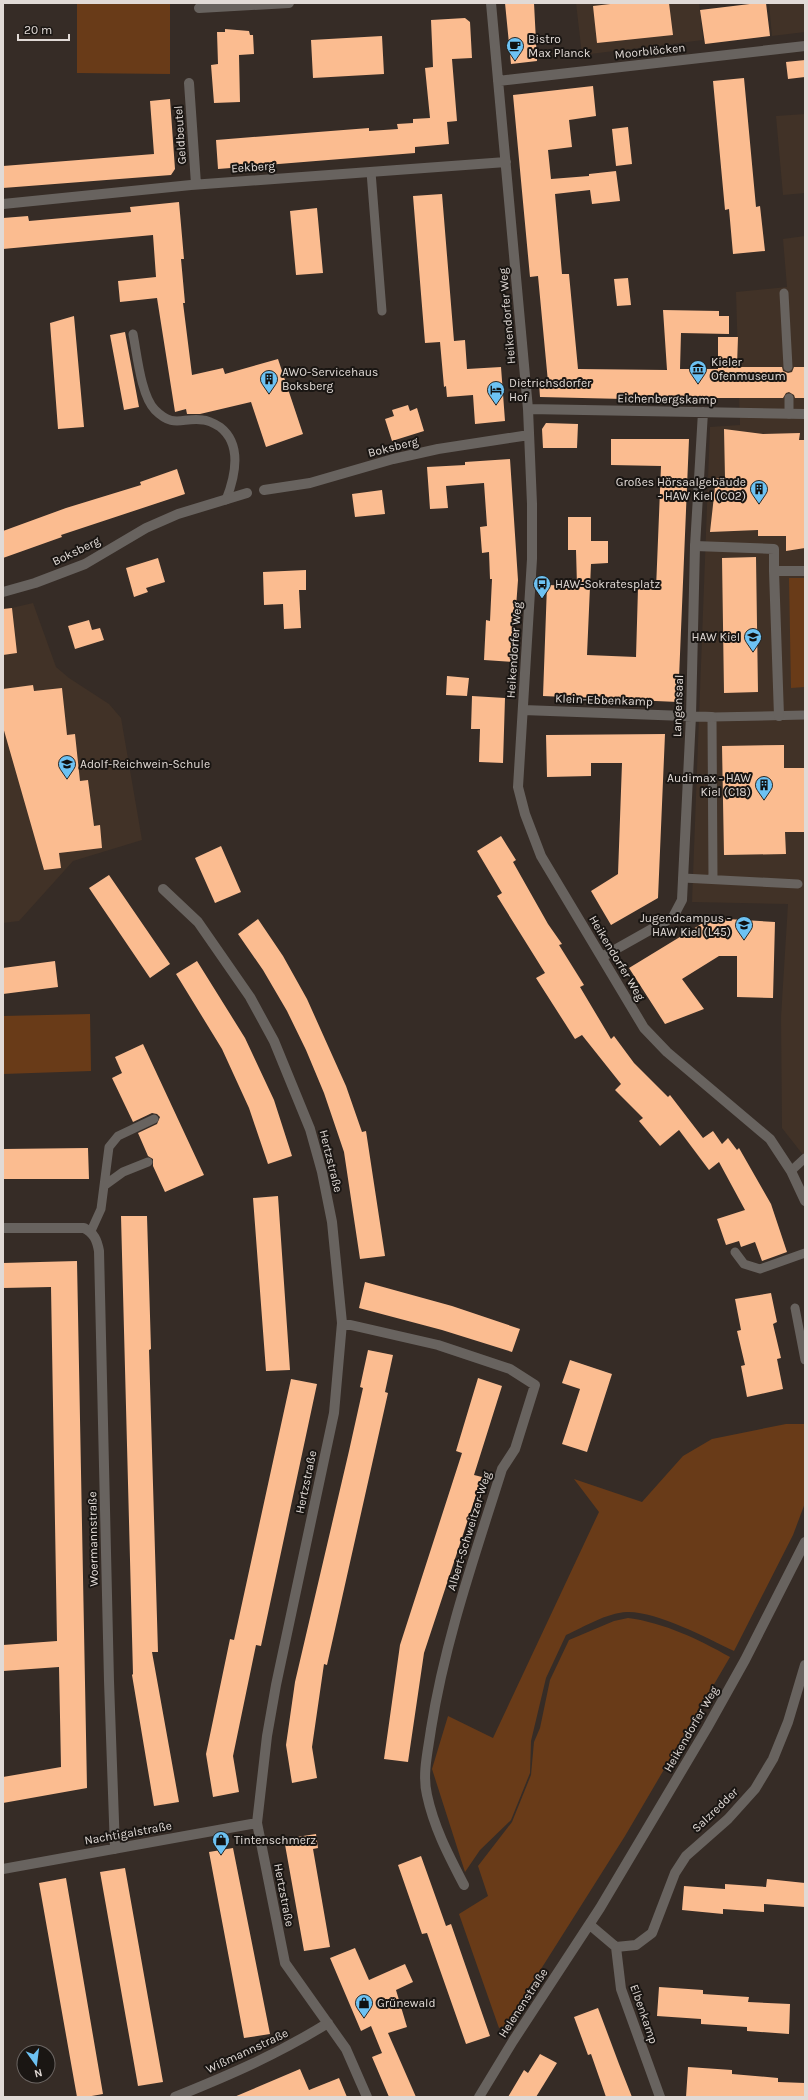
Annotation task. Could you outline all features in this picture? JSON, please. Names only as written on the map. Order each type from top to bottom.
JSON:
[{"type":"street","points":[[197,5],[289,3]]},
{"type":"street","name":"Heikendorfer Weg","points":[[491,3],[528,409],[532,559],[518,786],[525,814],[541,856],[644,1028],[666,1052],[770,1139],[791,1171],[805,1201]]},
{"type":"street","name":"Moorblöcken","points":[[498,81],[805,46]]},
{"type":"street","name":"Geldbeutel","points":[[189,83],[196,184]]},
{"type":"street","name":"Eekberg","points":[[3,204],[196,184],[506,162]]},
{"type":"street","name":"Eichenbergskamp","points":[[528,409],[805,414]]},
{"type":"street","name":"Langensaal","points":[[602,957],[674,917],[682,900],[691,716],[695,546],[703,412]]},
{"type":"street","name":"Boksberg","points":[[264,490],[310,483],[386,461],[438,449],[529,435]]},
{"type":"street","name":"Boksberg","points":[[3,592],[35,583],[85,564],[146,528],[178,514],[247,493]]},
{"type":"street","points":[[695,546],[774,549],[779,716]]},
{"type":"street","points":[[774,571],[805,570]]},
{"type":"street","name":"Klein-Ebbenkamp","points":[[523,710],[712,717]]},
{"type":"street","name":"Hertzstraße","points":[[163,889],[198,922],[250,997],[274,1041],[310,1129],[324,1179],[332,1222],[342,1323],[334,1413],[276,1685],[267,1736],[257,1823],[284,1963],[346,2049],[367,2097]]},
{"type":"street","points":[[3,1228],[76,1227],[84,1228],[91,1232]]},
{"type":"street","name":"Woermannstraße","points":[[91,1232],[97,1241],[99,1251],[109,1681],[115,1849]]},
{"type":"street","name":"Albert-Schweitzer-Weg","points":[[342,1323],[438,1345],[510,1369],[535,1385],[515,1449],[502,1469],[452,1630],[441,1678],[425,1771],[427,1795],[441,1840],[464,1885]]},
{"type":"street","name":"Heikendorfer Weg","points":[[590,1925],[707,1728],[745,1660],[805,1542]]},
{"type":"street","name":"Salzredder","points":[[616,1947],[636,1945],[652,1933],[675,1873],[686,1856],[728,1819],[755,1789],[774,1759],[788,1722],[805,1665]]},
{"type":"street","name":"Nachtigalstraße","points":[[3,1869],[257,1823]]},
{"type":"street","points":[[590,1925],[616,1947]]},
{"type":"street","name":"Helenenstraße","points":[[479,2097],[513,2041],[590,1925]]},
{"type":"street","name":"Elbenkamp","points":[[616,1947],[621,1989],[660,2097]]},
{"type":"street","name":"Wißmannstraße","points":[[175,2097],[245,2069],[291,2046],[328,2023]]},
{"type":"lane","points":[[371,172],[382,311]]},
{"type":"lane","points":[[784,293],[788,367]]},
{"type":"lane","points":[[133,334],[148,402],[156,411],[173,422],[204,420],[216,424],[231,437],[235,460],[232,484],[226,500]]},
{"type":"lane","points":[[789,398],[789,414]]},
{"type":"lane","name":"Klein-Ebbenkamp","points":[[712,717],[805,715]]},
{"type":"lane","points":[[712,717],[713,879]]},
{"type":"lane","points":[[683,878],[798,884]]},
{"type":"lane","points":[[91,1232],[101,1209],[109,1147],[118,1136],[154,1119]]},
{"type":"lane","points":[[791,1171],[805,1158]]},
{"type":"lane","points":[[105,1185],[123,1172],[148,1162]]},
{"type":"lane","points":[[735,1252],[744,1264],[760,1269],[805,1253]]},
{"type":"lane","points":[[795,1308],[805,1360]]},
{"type":"shaded area","points":[[77,3],[170,3],[170,74],[77,73]]},
{"type":"shaded area","points":[[576,3],[699,3],[703,40],[582,55]]},
{"type":"shaded area","points":[[769,3],[805,3],[805,32],[772,36]]},
{"type":"shaded area","points":[[805,114],[805,193],[783,195],[776,116]]},
{"type":"shaded area","name":"HAW Kiel","points":[[805,236],[804,1156],[782,1128],[781,1017],[788,904],[692,902],[710,427],[740,425],[736,292],[787,287],[783,239]]},
{"type":"shaded area","points":[[789,578],[805,578],[805,687],[791,688]]},
{"type":"shaded area","name":"Adolf-Reichwein-Schule","points":[[33,603],[56,667],[69,678],[109,704],[121,718],[142,840],[73,861],[19,921],[3,923],[3,610]]},
{"type":"shaded area","points":[[90,1014],[91,1071],[3,1074],[3,1016]]},
{"type":"shaded area","points":[[786,1424],[805,1424],[805,1503],[793,1535],[734,1651],[666,1620],[639,1613],[627,1612],[611,1615],[566,1635],[546,1678],[531,1741],[530,1773],[511,1820],[480,1850],[465,1872],[432,1769],[448,1716],[493,1738],[599,1512],[574,1479],[642,1502],[683,1456],[712,1439]]},
{"type":"shaded area","points":[[628,1618],[642,1620],[668,1628],[706,1644],[730,1657],[625,1836],[505,2026],[499,2028],[459,1914],[488,1896],[478,1866],[512,1822],[531,1775],[534,1742],[540,1728],[550,1680],[569,1640],[614,1621]]},
{"type":"building","points":[[505,3],[534,3],[537,61],[511,64]]},
{"type":"building","points":[[619,3],[669,3],[673,35],[597,43],[593,6]]},
{"type":"building","points":[[766,3],[770,36],[705,44],[700,10]]},
{"type":"building","points":[[465,18],[470,22],[472,58],[452,59],[457,121],[447,122],[449,144],[415,147],[415,153],[218,169],[216,140],[369,128],[369,131],[398,129],[397,124],[413,123],[413,119],[430,118],[425,68],[433,67],[431,20]]},
{"type":"building","points":[[225,29],[249,31],[250,35],[253,35],[254,54],[239,55],[240,102],[214,103],[211,65],[218,64],[217,32],[225,32]]},
{"type":"building","points":[[382,36],[384,74],[313,78],[311,40]]},
{"type":"building","points":[[805,60],[805,77],[788,79],[786,62]]},
{"type":"building","points":[[744,78],[756,207],[760,206],[765,251],[733,254],[729,209],[725,210],[713,81]]},
{"type":"building","points":[[593,86],[596,116],[569,120],[572,147],[548,150],[551,179],[589,176],[589,174],[616,171],[620,201],[592,204],[590,190],[555,194],[562,274],[569,274],[578,369],[667,370],[663,310],[719,311],[719,316],[729,316],[729,334],[681,333],[680,369],[718,369],[718,337],[738,337],[737,367],[782,367],[783,371],[788,373],[792,372],[794,367],[805,367],[805,398],[795,398],[794,395],[789,392],[786,393],[783,398],[666,398],[666,400],[540,397],[539,383],[548,382],[538,276],[530,277],[513,95]]},
{"type":"building","points":[[170,99],[175,169],[171,175],[3,188],[3,166],[154,154],[150,101]]},
{"type":"building","points":[[628,127],[632,164],[616,166],[612,129]]},
{"type":"building","points":[[442,194],[454,341],[465,340],[467,369],[501,367],[505,421],[475,424],[473,395],[447,397],[446,386],[444,387],[440,342],[425,343],[413,196]]},
{"type":"building","points":[[179,202],[184,259],[181,259],[185,303],[183,303],[192,375],[223,368],[225,374],[278,359],[303,434],[266,447],[251,402],[200,414],[187,414],[186,409],[175,412],[157,298],[120,302],[118,281],[156,277],[153,235],[3,249],[3,218],[28,216],[29,221],[131,212],[130,207]]},
{"type":"building","points":[[317,208],[323,273],[296,275],[290,211]]},
{"type":"building","points":[[628,278],[631,305],[617,306],[614,279]]},
{"type":"building","points":[[74,316],[84,427],[58,429],[50,323]]},
{"type":"building","points":[[125,332],[139,407],[124,410],[110,335]]},
{"type":"building","points":[[408,405],[410,411],[417,408],[424,431],[392,441],[385,419],[394,416],[392,410]]},
{"type":"building","points":[[546,423],[578,424],[577,448],[543,448],[542,429]]},
{"type":"building","name":"Großes Hörsaalgebäude - HAW Kiel (C02)","points":[[724,429],[763,434],[800,433],[799,440],[805,440],[805,548],[786,551],[786,536],[758,536],[758,530],[710,532],[716,478],[725,478]]},
{"type":"building","points":[[611,439],[689,439],[678,702],[543,696],[547,585],[577,586],[576,550],[568,550],[568,517],[591,517],[591,541],[608,541],[608,563],[591,564],[587,655],[636,657],[638,588],[656,589],[661,466],[611,465]]},
{"type":"building","points":[[510,459],[518,580],[512,662],[484,660],[486,620],[490,621],[492,579],[490,579],[489,552],[482,553],[480,527],[487,526],[484,483],[446,486],[448,508],[430,509],[427,467],[465,465],[465,462]]},
{"type":"building","points":[[177,469],[185,494],[61,535],[62,537],[3,558],[3,531],[66,508],[141,485],[140,482]]},
{"type":"building","points":[[382,490],[385,514],[355,517],[352,494]]},
{"type":"building","points":[[756,557],[758,692],[724,693],[722,558]]},
{"type":"building","points":[[158,558],[165,582],[146,588],[148,592],[134,597],[126,568]]},
{"type":"building","points":[[306,570],[306,590],[299,590],[301,628],[284,629],[283,604],[264,605],[263,572]]},
{"type":"building","points":[[12,608],[17,653],[3,655],[3,609]]},
{"type":"building","points":[[89,620],[92,630],[100,628],[104,640],[75,649],[68,626]]},
{"type":"building","points":[[447,676],[469,678],[467,696],[446,695]]},
{"type":"building","points":[[33,685],[34,691],[62,688],[67,735],[75,734],[80,781],[88,780],[94,826],[100,825],[102,848],[59,853],[61,868],[44,870],[3,727],[3,689]]},
{"type":"building","points":[[472,696],[505,698],[503,763],[479,762],[480,729],[471,729]]},
{"type":"building","points":[[665,734],[658,898],[611,925],[591,891],[618,874],[622,763],[591,763],[591,776],[547,777],[546,735]]},
{"type":"building","name":"Audimax - HAW Kiel (C18)","points":[[784,745],[784,768],[805,768],[805,832],[785,832],[786,854],[724,855],[722,746]]},
{"type":"building","points":[[501,836],[516,860],[513,862],[548,924],[562,944],[559,945],[584,985],[580,987],[611,1039],[614,1036],[634,1063],[668,1097],[670,1095],[703,1138],[713,1131],[722,1144],[728,1138],[737,1150],[739,1148],[771,1204],[787,1252],[762,1261],[755,1242],[741,1247],[739,1241],[726,1245],[717,1219],[745,1210],[719,1162],[709,1170],[679,1130],[660,1146],[639,1121],[643,1118],[615,1090],[621,1084],[582,1035],[575,1039],[536,978],[545,973],[497,896],[502,893],[477,851]]},
{"type":"building","points":[[221,846],[241,892],[215,903],[195,858]]},
{"type":"building","points":[[109,875],[170,964],[150,978],[89,888]]},
{"type":"building","points":[[711,918],[775,922],[773,998],[737,997],[737,956],[719,956],[682,979],[704,1009],[665,1024],[629,968]]},
{"type":"building","points":[[258,919],[283,956],[307,999],[346,1086],[362,1132],[366,1131],[385,1256],[360,1259],[344,1152],[324,1093],[306,1050],[287,1011],[263,970],[238,934]]},
{"type":"building","points":[[55,961],[58,987],[3,994],[3,968]]},
{"type":"building","points":[[197,961],[245,1038],[274,1100],[292,1156],[268,1164],[249,1108],[222,1049],[176,974]]},
{"type":"building","points":[[143,1044],[204,1175],[165,1192],[153,1166],[153,1159],[148,1156],[138,1133],[157,1124],[160,1117],[157,1114],[152,1113],[133,1122],[112,1078],[122,1073],[115,1057]]},
{"type":"building","points":[[88,1148],[89,1179],[3,1179],[3,1149]]},
{"type":"building","points":[[278,1196],[290,1370],[266,1371],[253,1198]]},
{"type":"building","points":[[121,1216],[147,1216],[151,1349],[149,1350],[158,1652],[152,1652],[179,1802],[154,1806],[132,1675]]},
{"type":"building","points":[[77,1261],[87,1788],[3,1803],[3,1777],[61,1767],[59,1667],[3,1671],[3,1645],[57,1641],[51,1287],[3,1288],[3,1263]]},
{"type":"building","points":[[365,1282],[452,1306],[520,1329],[512,1352],[442,1330],[359,1308]]},
{"type":"building","points":[[771,1293],[777,1322],[773,1324],[781,1358],[777,1359],[783,1389],[747,1397],[741,1366],[745,1365],[737,1331],[741,1330],[735,1299]]},
{"type":"building","points":[[368,1350],[393,1355],[385,1392],[388,1393],[327,1665],[324,1664],[312,1747],[317,1778],[292,1783],[286,1745],[295,1682],[363,1388],[360,1387]]},
{"type":"building","points":[[570,1360],[612,1374],[587,1452],[562,1444],[580,1389],[562,1383]]},
{"type":"building","points":[[478,1378],[502,1386],[474,1475],[482,1477],[424,1653],[408,1762],[384,1759],[400,1645],[462,1453],[456,1451]]},
{"type":"building","points":[[291,1379],[317,1384],[261,1646],[256,1645],[233,1756],[239,1792],[213,1797],[206,1754],[230,1639],[234,1640]]},
{"type":"building","points":[[316,1834],[318,1848],[313,1849],[330,1947],[304,1951],[284,1839]]},
{"type":"building","points":[[233,1848],[270,2034],[244,2038],[209,1852]]},
{"type":"building","points":[[421,1856],[446,1926],[451,1924],[490,2036],[466,2044],[427,1933],[422,1934],[398,1865]]},
{"type":"building","points":[[125,1868],[163,2082],[138,2086],[100,1872]]},
{"type":"building","points":[[66,1878],[103,2094],[86,2097],[77,2097],[39,1883]]},
{"type":"building","points":[[767,1879],[805,1883],[805,1907],[764,1904],[764,1912],[723,1909],[723,1914],[682,1910],[684,1886],[725,1889],[725,1884],[766,1887]]},
{"type":"building","points":[[355,1948],[369,1980],[405,1964],[413,1982],[396,1990],[407,2027],[388,2033],[416,2097],[389,2097],[372,2057],[382,2053],[371,2026],[361,2031],[330,1958]]},
{"type":"building","points":[[659,1987],[703,1990],[703,1994],[749,1997],[748,2002],[790,2004],[789,2034],[747,2031],[747,2027],[701,2024],[701,2019],[657,2016]]},
{"type":"building","points":[[598,2008],[632,2097],[606,2097],[591,2054],[588,2055],[574,2017]]},
{"type":"building","points":[[540,2054],[557,2063],[536,2097],[508,2097],[524,2070],[528,2073]]},
{"type":"building","points":[[688,2067],[732,2070],[732,2074],[778,2078],[778,2082],[805,2083],[805,2097],[686,2097]]},
{"type":"building","points":[[300,2069],[309,2090],[339,2078],[347,2097],[234,2097]]},
{"type":"place","name":"Bistro Max Planck","points":[[515,61]]},
{"type":"place","name":"Kieler Ofenmuseum","points":[[698,384]]},
{"type":"place","name":"AWO-Servicehaus Boksberg","points":[[269,394]]},
{"type":"place","name":"Dietrichsdorfer Hof","points":[[496,405]]},
{"type":"place","name":"Großes Hörsaalgebäude - HAW Kiel (C02)","points":[[759,504]]},
{"type":"place","name":"HAW-Sokratesplatz","points":[[542,599]]},
{"type":"place","name":"HAW Kiel","points":[[753,652]]},
{"type":"place","name":"Adolf-Reichwein-Schule","points":[[67,779]]},
{"type":"place","name":"Audimax - HAW Kiel (C18)","points":[[764,800]]},
{"type":"place","name":"Jugendcampus - HAW Kiel (L45)","points":[[744,940]]},
{"type":"place","name":"Tintenschmerz","points":[[221,1855]]},
{"type":"place","name":"Grünewald","points":[[364,2018]]}]
